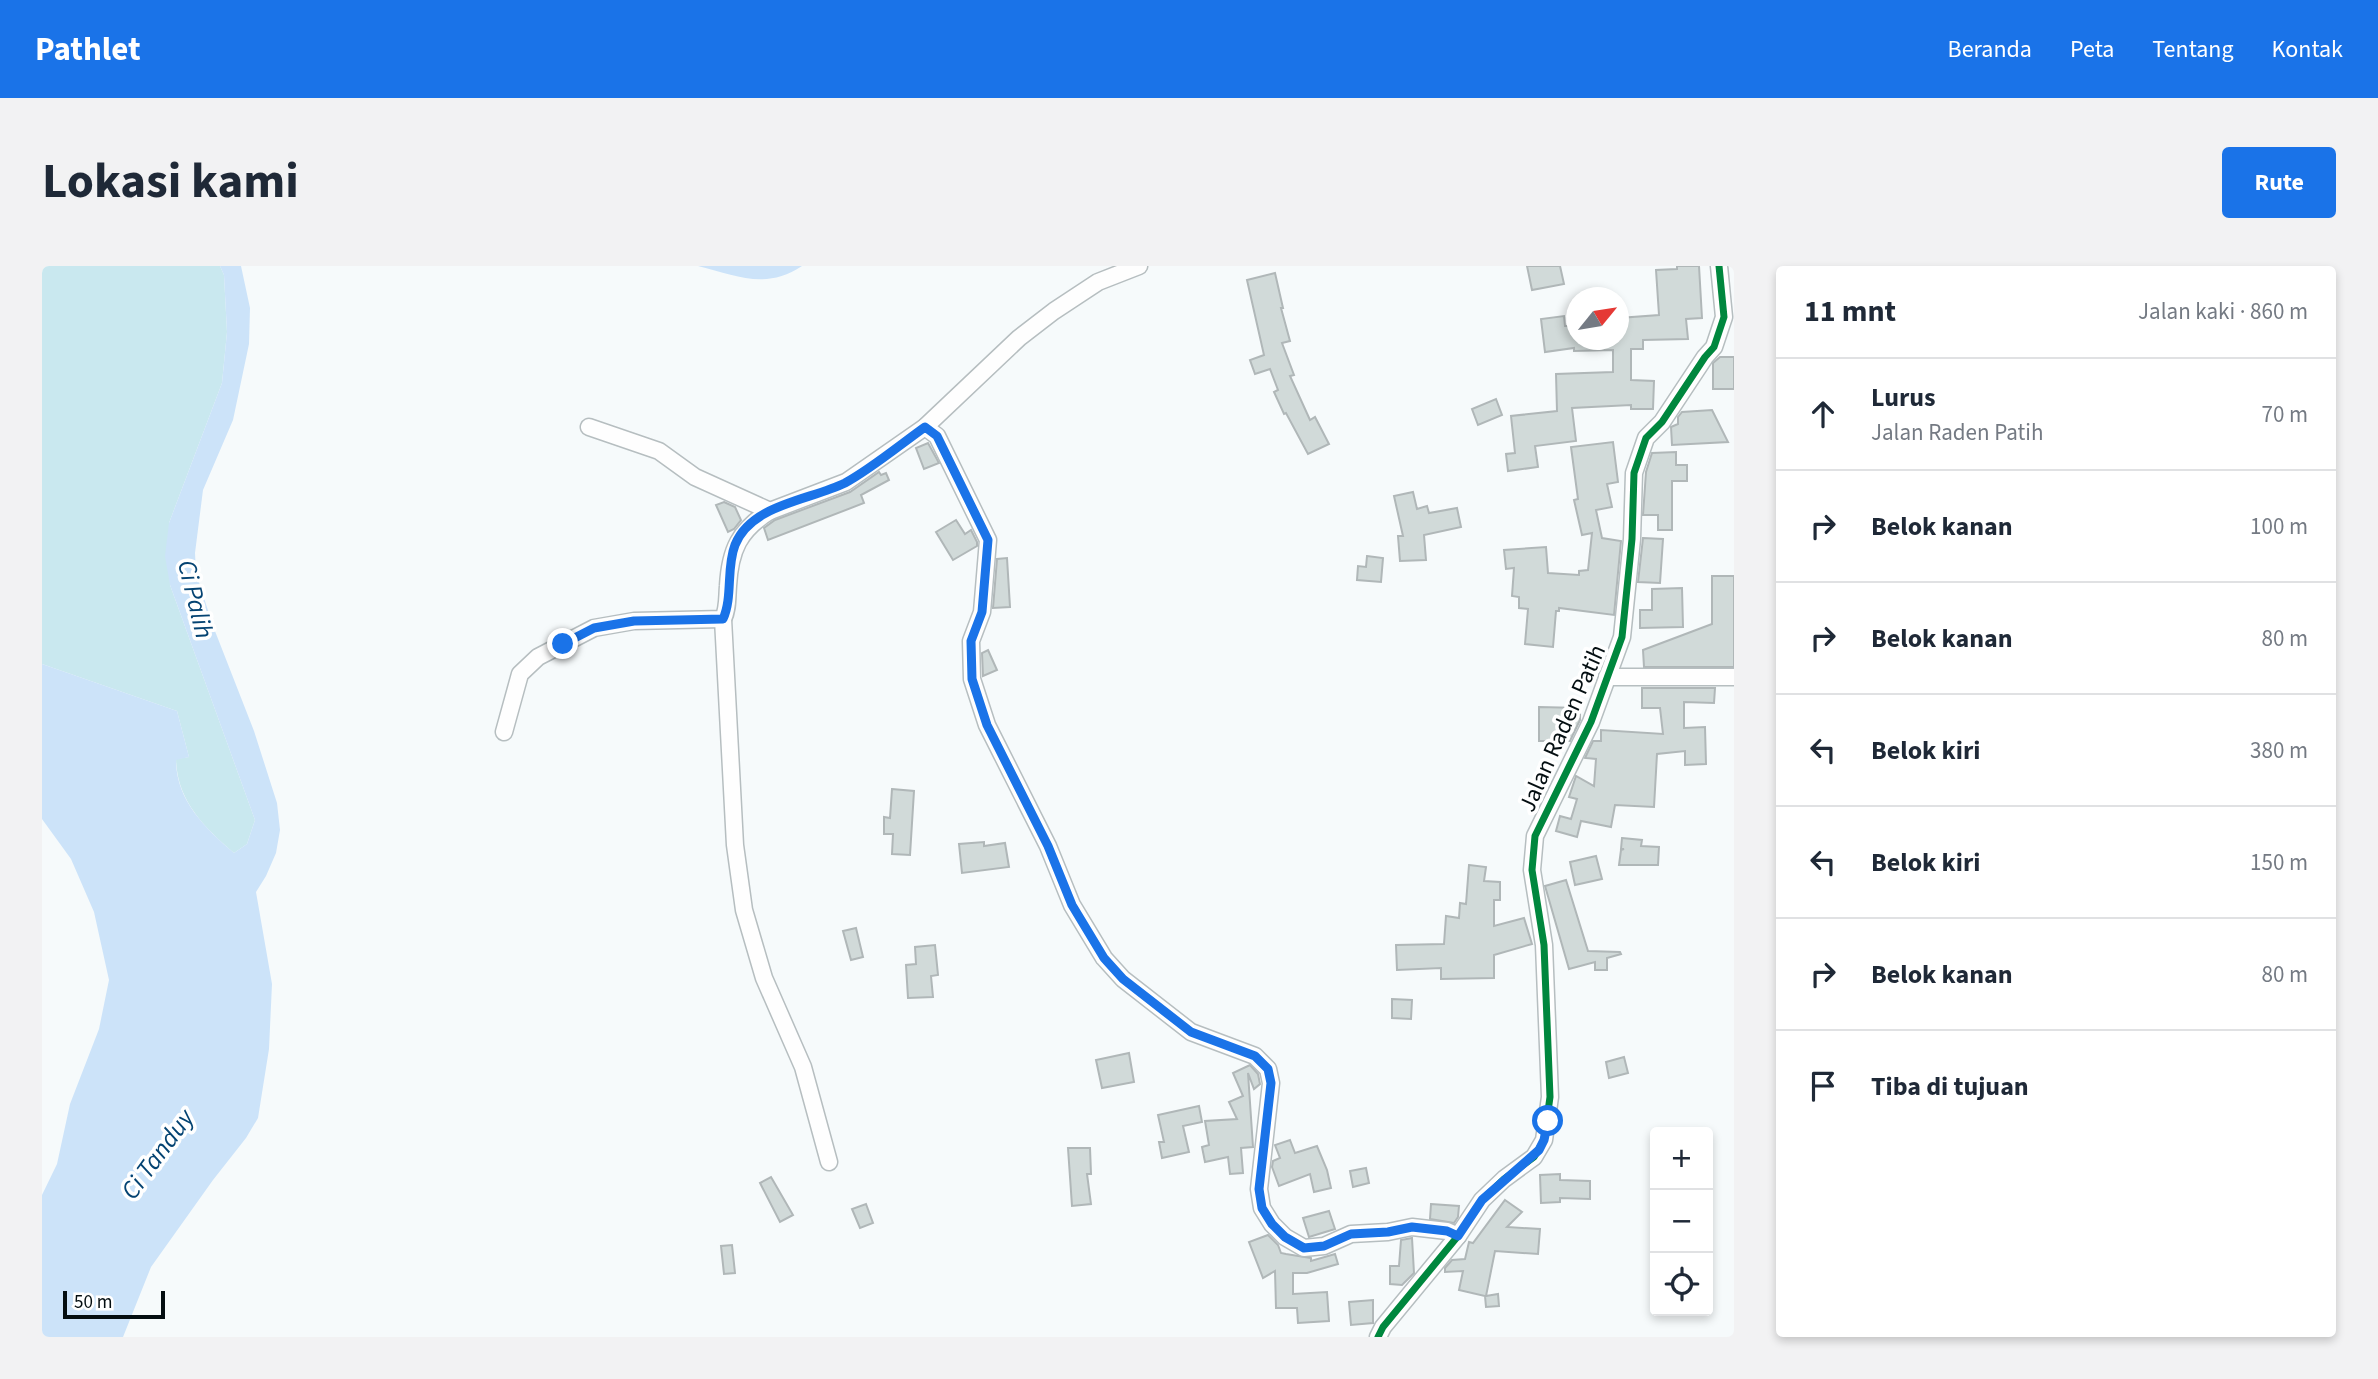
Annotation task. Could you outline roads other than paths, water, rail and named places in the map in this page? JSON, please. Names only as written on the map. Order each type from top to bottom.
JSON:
[{"type":"street","points":[[829,1162],[803,1067],[764,978],[744,910],[735,845],[723,619],[727,611],[729,577],[735,545],[753,521],[770,511],[846,482],[925,427],[1019,338],[1054,311],[1098,282],[1139,266]]},
{"type":"street","name":"Jalan Raden Patih","points":[[1378,1337],[1383,1327],[1458,1236],[1482,1200],[1504,1179],[1534,1157],[1544,1140],[1550,1097],[1544,945],[1532,870],[1535,836],[1582,743],[1622,637],[1632,539],[1633,473],[1646,438],[1662,422],[1704,357],[1714,347],[1724,317],[1720,266]]},
{"type":"street","points":[[589,427],[659,451],[695,477],[770,511]]},
{"type":"street","points":[[925,427],[937,436],[988,540],[982,612],[971,641],[972,679],[987,725],[1048,846],[1072,905],[1104,958],[1123,979],[1191,1032],[1255,1056],[1268,1069],[1271,1083],[1259,1189],[1262,1208],[1272,1224],[1285,1237],[1304,1248],[1324,1246],[1351,1234],[1388,1232],[1412,1227],[1447,1231],[1458,1236]]},
{"type":"street","points":[[504,732],[520,674],[538,657],[594,628],[634,621],[723,619]]},
{"type":"street","points":[[1608,677],[1734,677]]},
{"type":"water","points":[[220,266],[241,266],[250,308],[249,344],[233,420],[203,490],[195,553],[196,573],[213,626],[254,731],[277,803],[280,830],[276,853],[256,892],[272,984],[269,1049],[258,1118],[151,1267],[123,1337],[42,1337],[42,1195],[57,1164],[70,1104],[99,1029],[109,980],[94,912],[71,859],[42,819],[42,664],[177,711],[189,757],[176,760],[177,774],[194,812],[234,853],[247,844],[255,820],[170,585],[165,556],[169,523],[222,383],[227,332],[224,275]]},
{"type":"water","points":[[698,266],[802,266],[776,278],[751,279]]},
{"type":"water label","name":"Ci Palih","points":[[196,599]]},
{"type":"water label","name":"Ci Tanduy","points":[[157,1154]]}]
